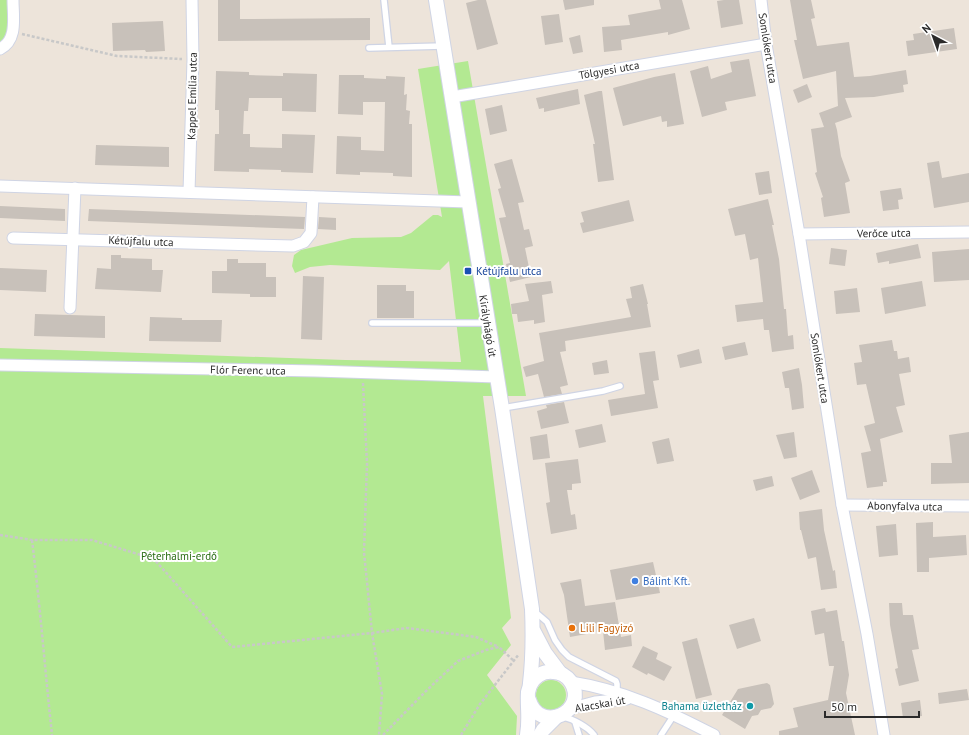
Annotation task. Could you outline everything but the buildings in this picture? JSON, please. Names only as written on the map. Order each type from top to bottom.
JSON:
[{"type":"street","points":[[0,49],[10,41],[14,32],[13,0]]},
{"type":"street","name":"Kappel Emília utca","points":[[189,192],[193,60],[192,0]]},
{"type":"street","name":"Királyhágó út","points":[[436,0],[502,408],[532,608],[533,630],[529,691],[530,722],[527,735]]},
{"type":"street","name":"Somlókert utca","points":[[761,0],[766,44],[799,234],[842,505],[867,634],[884,735]]},
{"type":"street","name":"Tölgyesi utca","points":[[452,97],[766,44]]},
{"type":"street","points":[[0,186],[468,202]]},
{"type":"street","points":[[70,308],[75,188]]},
{"type":"street","name":"Kétújfalu utca","points":[[13,238],[293,246],[304,242],[311,233],[313,197]]},
{"type":"street","name":"Verőce utca","points":[[799,234],[969,232]]},
{"type":"street","name":"Flór Ferenc utca","points":[[0,365],[497,377]]},
{"type":"street","name":"Abonyfalva utca","points":[[842,505],[969,506]]},
{"type":"street","name":"Királyhágó út","points":[[533,630],[542,647],[560,673]]},
{"type":"street","points":[[560,673],[552,671],[543,673],[535,678],[529,691],[531,705],[536,712],[547,717],[565,716]]},
{"type":"street","name":"Alacskai út","points":[[560,673],[571,682],[574,694],[573,702],[565,716]]},
{"type":"street","name":"Alacskai út","points":[[571,682],[617,693],[648,703],[675,714],[714,735]]},
{"type":"street","name":"Alacskai út","points":[[565,716],[595,702],[634,698]]},
{"type":"street","points":[[540,735],[543,730],[565,716]]},
{"type":"lane","points":[[384,0],[389,47]]},
{"type":"lane","points":[[369,48],[443,46]]},
{"type":"lane","points":[[372,323],[488,323]]},
{"type":"lane","points":[[502,408],[603,391],[620,386]]},
{"type":"lane","points":[[532,608],[548,622],[555,640],[569,657],[616,681],[617,693]]},
{"type":"lane","points":[[661,735],[675,714]]},
{"type":"lane","points":[[565,716],[579,735]]},
{"type":"lane","points":[[565,716],[591,731],[594,735]]},
{"type":"path","points":[[14,32],[117,56],[193,60]]},
{"type":"path","points":[[363,373],[367,463],[364,552],[372,633],[382,694],[379,735]]},
{"type":"path","points":[[0,535],[32,540],[92,540],[154,559],[232,647],[407,628],[476,636],[499,647],[514,661]]},
{"type":"path","points":[[32,540],[41,615],[44,664],[52,735]]},
{"type":"path","points":[[384,735],[426,691],[458,661],[486,650],[499,647]]},
{"type":"path","points":[[462,735],[480,704],[522,650]]},
{"type":"green space","points":[[0,0],[8,0],[8,29],[7,36],[0,43]]},
{"type":"green space","name":"Péterhalmi-erdő","points":[[468,61],[526,396],[483,396],[511,618],[502,628],[511,645],[487,675],[517,716],[516,735],[0,735],[0,348],[345,360],[461,362],[449,261],[440,270],[330,265],[310,267],[295,273],[292,266],[294,255],[301,250],[352,238],[401,237],[411,233],[433,215],[442,217],[418,69]]},
{"type":"green space","points":[[551,680],[562,684],[566,695],[562,706],[551,710],[540,706],[536,695],[540,684]]},
{"type":"place","name":"Kétújfalu utca","points":[[468,271]]},
{"type":"place","name":"Bálint Kft.","points":[[635,581]]},
{"type":"place","name":"Lili Fagyizó","points":[[572,628]]},
{"type":"place","name":"Bahama üzletház","points":[[750,706]]}]
